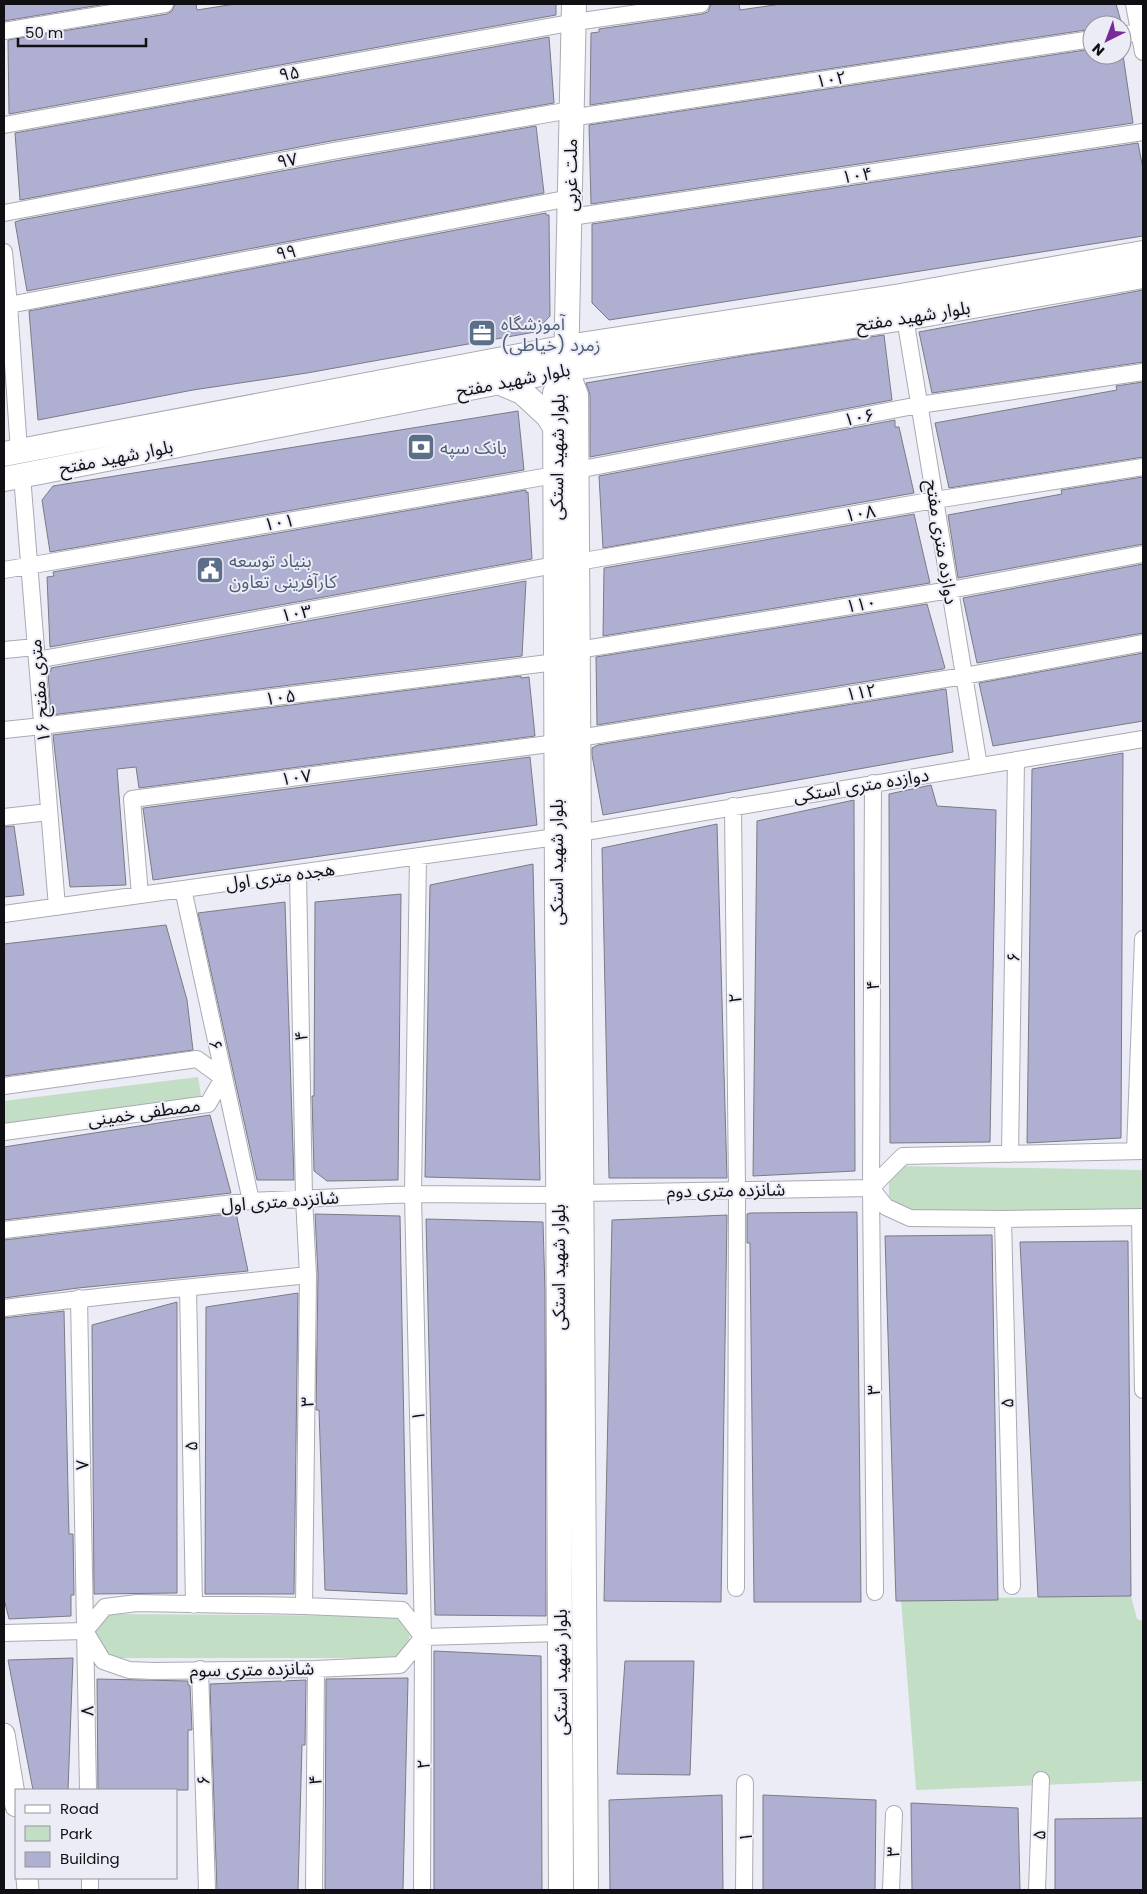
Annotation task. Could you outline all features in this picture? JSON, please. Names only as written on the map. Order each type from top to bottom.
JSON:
[{"type":"main road","name":"ملت غربی","points":[[566,358],[574,13]]},
{"type":"main road","name":"بلوار شهید مفتح","points":[[13,477],[498,382],[566,358],[905,318],[1143,253]]},
{"type":"main road","name":"بلوار شهید مفتح","points":[[11,453],[566,358],[901,296],[1143,276]]},
{"type":"main road","name":"بلوار شهید استکی","points":[[566,358],[555,393],[555,427],[566,472]]},
{"type":"main road","name":"بلوار شهید استکی","points":[[561,1890],[556,662],[566,564],[566,472],[576,395],[566,358]]},
{"type":"main road","points":[[498,382],[522,392],[548,416],[555,427]]},
{"type":"main road","name":"بلوار شهید استکی","points":[[566,564],[578,650],[586,1890]]},
{"type":"main road","points":[[558,1330],[582,1330]]},
{"type":"street","points":[[4,31],[165,4]]},
{"type":"street","name":"۹۵","points":[[4,125],[574,13],[701,4]]},
{"type":"street","points":[[1134,4],[1143,52]]},
{"type":"street","points":[[1132,33],[1139,32]]},
{"type":"street","name":"۱۰۲","points":[[571,114],[1082,40]]},
{"type":"street","name":"۹۷","points":[[4,212],[323,153],[571,114]]},
{"type":"street","name":"۱۰۴","points":[[570,208],[1143,132]]},
{"type":"street","name":"۹۹","points":[[6,307],[570,208]]},
{"type":"street","points":[[4,252],[11,453]]},
{"type":"street","name":"دوازده متری مفتح","points":[[905,318],[979,766]]},
{"type":"street","name":"۱۰۶","points":[[566,472],[919,406],[1143,372]]},
{"type":"street","name":"۱۰۸","points":[[566,564],[935,500],[1143,467]]},
{"type":"street","name":"۱۰۱","points":[[4,570],[566,472]]},
{"type":"street","name":"۱۶ متری مفتح","points":[[13,477],[30,566],[57,906]]},
{"type":"street","name":"۱۱۰","points":[[578,650],[950,590],[1143,554]]},
{"type":"street","name":"۱۰۳","points":[[4,650],[36,654],[566,564]]},
{"type":"street","name":"۱۱۲","points":[[579,738],[964,676],[1143,643]]},
{"type":"street","name":"۱۰۵","points":[[4,730],[556,662]]},
{"type":"street","name":"دوازده متری استکی","points":[[579,833],[1143,739]]},
{"type":"street","name":"۱۰۷","points":[[140,895],[132,799],[556,743]]},
{"type":"street","name":"۶","points":[[1010,1154],[1016,760]]},
{"type":"street","name":"۴","points":[[871,1188],[873,783]]},
{"type":"street","name":"۲","points":[[733,806],[737,1190]]},
{"type":"street","points":[[4,817],[49,812]]},
{"type":"street","name":"هجده متری اول","points":[[4,914],[556,837]]},
{"type":"street","points":[[413,1194],[418,856]]},
{"type":"street","name":"۴","points":[[298,874],[304,1198]]},
{"type":"street","name":"۶","points":[[183,889],[250,1201]]},
{"type":"street","points":[[1143,939],[1139,1151],[903,1156],[871,1188],[886,1207],[910,1218],[1142,1217],[1143,1390]]},
{"type":"street","points":[[4,1086],[197,1059],[223,1078]]},
{"type":"street","name":"مصطفی خمینی","points":[[4,1132],[208,1104],[223,1078]]},
{"type":"street","name":"شانزده متری دوم","points":[[581,1192],[871,1188]]},
{"type":"street","name":"۳","points":[[871,1188],[875,1592]]},
{"type":"street","points":[[736,1588],[737,1190]]},
{"type":"street","name":"شانزده متری اول","points":[[4,1230],[250,1201],[413,1194],[558,1195]]},
{"type":"street","name":"۱","points":[[413,1194],[423,1637]]},
{"type":"street","name":"۳","points":[[304,1198],[308,1275],[304,1606]]},
{"type":"street","name":"۵","points":[[1003,1219],[1012,1586]]},
{"type":"street","points":[[4,1308],[79,1298],[308,1275]]},
{"type":"street","name":"۵","points":[[188,1288],[194,1605]]},
{"type":"street","name":"۷","points":[[79,1298],[85,1631]]},
{"type":"street","points":[[4,1633],[85,1631],[104,1607],[137,1603],[402,1610],[423,1637],[560,1633]]},
{"type":"street","name":"شانزده متری سوم","points":[[85,1631],[103,1661],[129,1670],[316,1669],[400,1665],[423,1637]]},
{"type":"street","name":"۸","points":[[85,1631],[88,1789]]},
{"type":"street","name":"۲","points":[[422,1890],[423,1637]]},
{"type":"street","name":"۶","points":[[200,1669],[207,1890]]},
{"type":"street","name":"۴","points":[[314,1890],[316,1669]]},
{"type":"street","points":[[4,1734],[11,1793]]},
{"type":"street","name":"۵","points":[[1037,1890],[1041,1780]]},
{"type":"street","name":"۱","points":[[744,1890],[745,1783]]},
{"type":"street","name":"۳","points":[[891,1890],[894,1814]]},
{"type":"green space","points":[[198,1077],[202,1101],[4,1127],[4,1101]]},
{"type":"green space","points":[[904,1166],[1143,1170],[1143,1219],[894,1211],[889,1199],[889,1180]]},
{"type":"green space","points":[[1131,1596],[1137,1619],[1143,1621],[1143,1781],[916,1790],[901,1599]]},
{"type":"green space","points":[[110,1614],[397,1616],[411,1631],[406,1650],[396,1658],[117,1658],[103,1650],[93,1632],[100,1622]]},
{"type":"building","points":[[4,4],[106,4],[4,21]]},
{"type":"building","points":[[175,4],[196,4],[197,10],[235,4],[556,4],[556,15],[9,114],[8,40],[167,14],[172,11]]},
{"type":"building","points":[[711,4],[739,4],[740,10],[781,4],[1116,4],[1119,15],[1082,15],[1082,31],[590,105],[591,33],[599,32],[599,29],[708,12]]},
{"type":"building","points":[[549,37],[554,103],[331,141],[20,200],[15,133]]},
{"type":"building","points":[[1082,51],[1082,65],[1124,65],[1133,123],[591,204],[589,125]]},
{"type":"building","points":[[536,126],[544,193],[27,291],[15,222],[21,220],[335,161]]},
{"type":"building","points":[[1138,143],[1143,169],[1143,236],[609,320],[592,303],[592,224]]},
{"type":"building","points":[[546,213],[546,215],[549,215],[550,316],[535,332],[307,373],[193,390],[38,420],[29,311]]},
{"type":"building","points":[[1143,290],[1143,362],[932,393],[919,332]]},
{"type":"building","points":[[884,335],[892,400],[590,457],[590,395],[586,383],[749,355]]},
{"type":"building","points":[[1143,382],[1143,457],[949,488],[935,423],[1117,390],[1116,386]]},
{"type":"building","points":[[518,411],[524,470],[50,552],[42,500],[53,486]]},
{"type":"building","points":[[895,420],[895,427],[899,427],[914,493],[603,548],[599,476]]},
{"type":"building","points":[[1143,477],[1143,544],[958,578],[948,515],[1062,494],[1061,490]]},
{"type":"building","points":[[526,490],[526,493],[528,492],[532,559],[50,647],[47,577],[54,576],[53,572]]},
{"type":"building","points":[[914,514],[930,583],[603,636],[604,568]]},
{"type":"building","points":[[1143,564],[1143,633],[977,663],[963,598]]},
{"type":"building","points":[[526,581],[522,656],[51,715],[48,672],[51,671],[51,668]]},
{"type":"building","points":[[927,604],[945,668],[943,669],[597,725],[596,657]]},
{"type":"building","points":[[1143,653],[1143,721],[993,746],[979,683]]},
{"type":"building","points":[[521,676],[521,678],[529,677],[535,736],[139,788],[136,767],[117,769],[126,885],[70,887],[53,735]]},
{"type":"building","points":[[946,689],[953,752],[603,815],[592,755],[592,748],[598,745]]},
{"type":"building","points":[[1123,753],[1121,1138],[1027,1143],[1032,769]]},
{"type":"building","points":[[530,757],[537,825],[153,880],[143,808]]},
{"type":"building","points":[[931,785],[937,806],[996,810],[990,1142],[890,1143],[889,794]]},
{"type":"building","points":[[854,800],[855,1171],[753,1176],[757,821]]},
{"type":"building","points":[[717,824],[727,1178],[609,1178],[602,848]]},
{"type":"building","points":[[14,826],[24,895],[4,897],[4,827]]},
{"type":"building","points":[[533,864],[540,1180],[425,1177],[430,885]]},
{"type":"building","points":[[401,894],[398,1180],[327,1181],[314,1171],[312,1096],[314,1096],[315,902]]},
{"type":"building","points":[[285,902],[294,1180],[257,1180],[198,913]]},
{"type":"building","points":[[166,925],[187,1000],[193,1050],[4,1076],[4,944]]},
{"type":"building","points":[[210,1115],[231,1193],[4,1220],[4,1147]]},
{"type":"building","points":[[857,1212],[861,1602],[754,1602],[750,1243],[747,1243],[747,1214]]},
{"type":"building","points":[[236,1213],[248,1271],[78,1288],[4,1298],[4,1240]]},
{"type":"building","points":[[315,1214],[400,1216],[407,1594],[325,1590],[319,1410],[316,1410],[318,1275]]},
{"type":"building","points":[[727,1215],[721,1602],[604,1601],[612,1220]]},
{"type":"building","points":[[426,1219],[543,1222],[546,1616],[435,1615]]},
{"type":"building","points":[[992,1235],[998,1600],[896,1601],[885,1236]]},
{"type":"building","points":[[1128,1241],[1131,1596],[1038,1597],[1020,1242]]},
{"type":"building","points":[[298,1293],[294,1594],[205,1594],[206,1307]]},
{"type":"building","points":[[177,1302],[177,1593],[94,1594],[92,1325]]},
{"type":"building","points":[[64,1311],[69,1534],[73,1534],[74,1595],[71,1595],[71,1616],[9,1619],[4,1599],[4,1318]]},
{"type":"building","points":[[434,1651],[541,1656],[542,1890],[434,1890]]},
{"type":"building","points":[[73,1658],[68,1789],[33,1789],[8,1660]]},
{"type":"building","points":[[625,1661],[694,1661],[690,1775],[617,1774]]},
{"type":"building","points":[[408,1678],[403,1890],[325,1890],[326,1679]]},
{"type":"building","points":[[97,1679],[188,1681],[188,1685],[190,1685],[192,1730],[188,1730],[188,1790],[98,1789]]},
{"type":"building","points":[[306,1680],[305,1745],[302,1745],[298,1890],[217,1890],[210,1684]]},
{"type":"building","points":[[722,1795],[723,1890],[610,1890],[609,1800]]},
{"type":"building","points":[[763,1795],[876,1800],[875,1890],[763,1890]]},
{"type":"building","points":[[911,1803],[1018,1808],[1020,1890],[912,1890]]},
{"type":"building","points":[[1143,1818],[1143,1890],[1055,1890],[1055,1819]]},
{"type":"place","name":"آموزشگاه زمرد (خیاطی)","points":[[482,333]]},
{"type":"place","name":"بانک سپه","points":[[421,447]]},
{"type":"place","name":"بنیاد توسعه کارآفرینی تعاون","points":[[210,570]]}]
